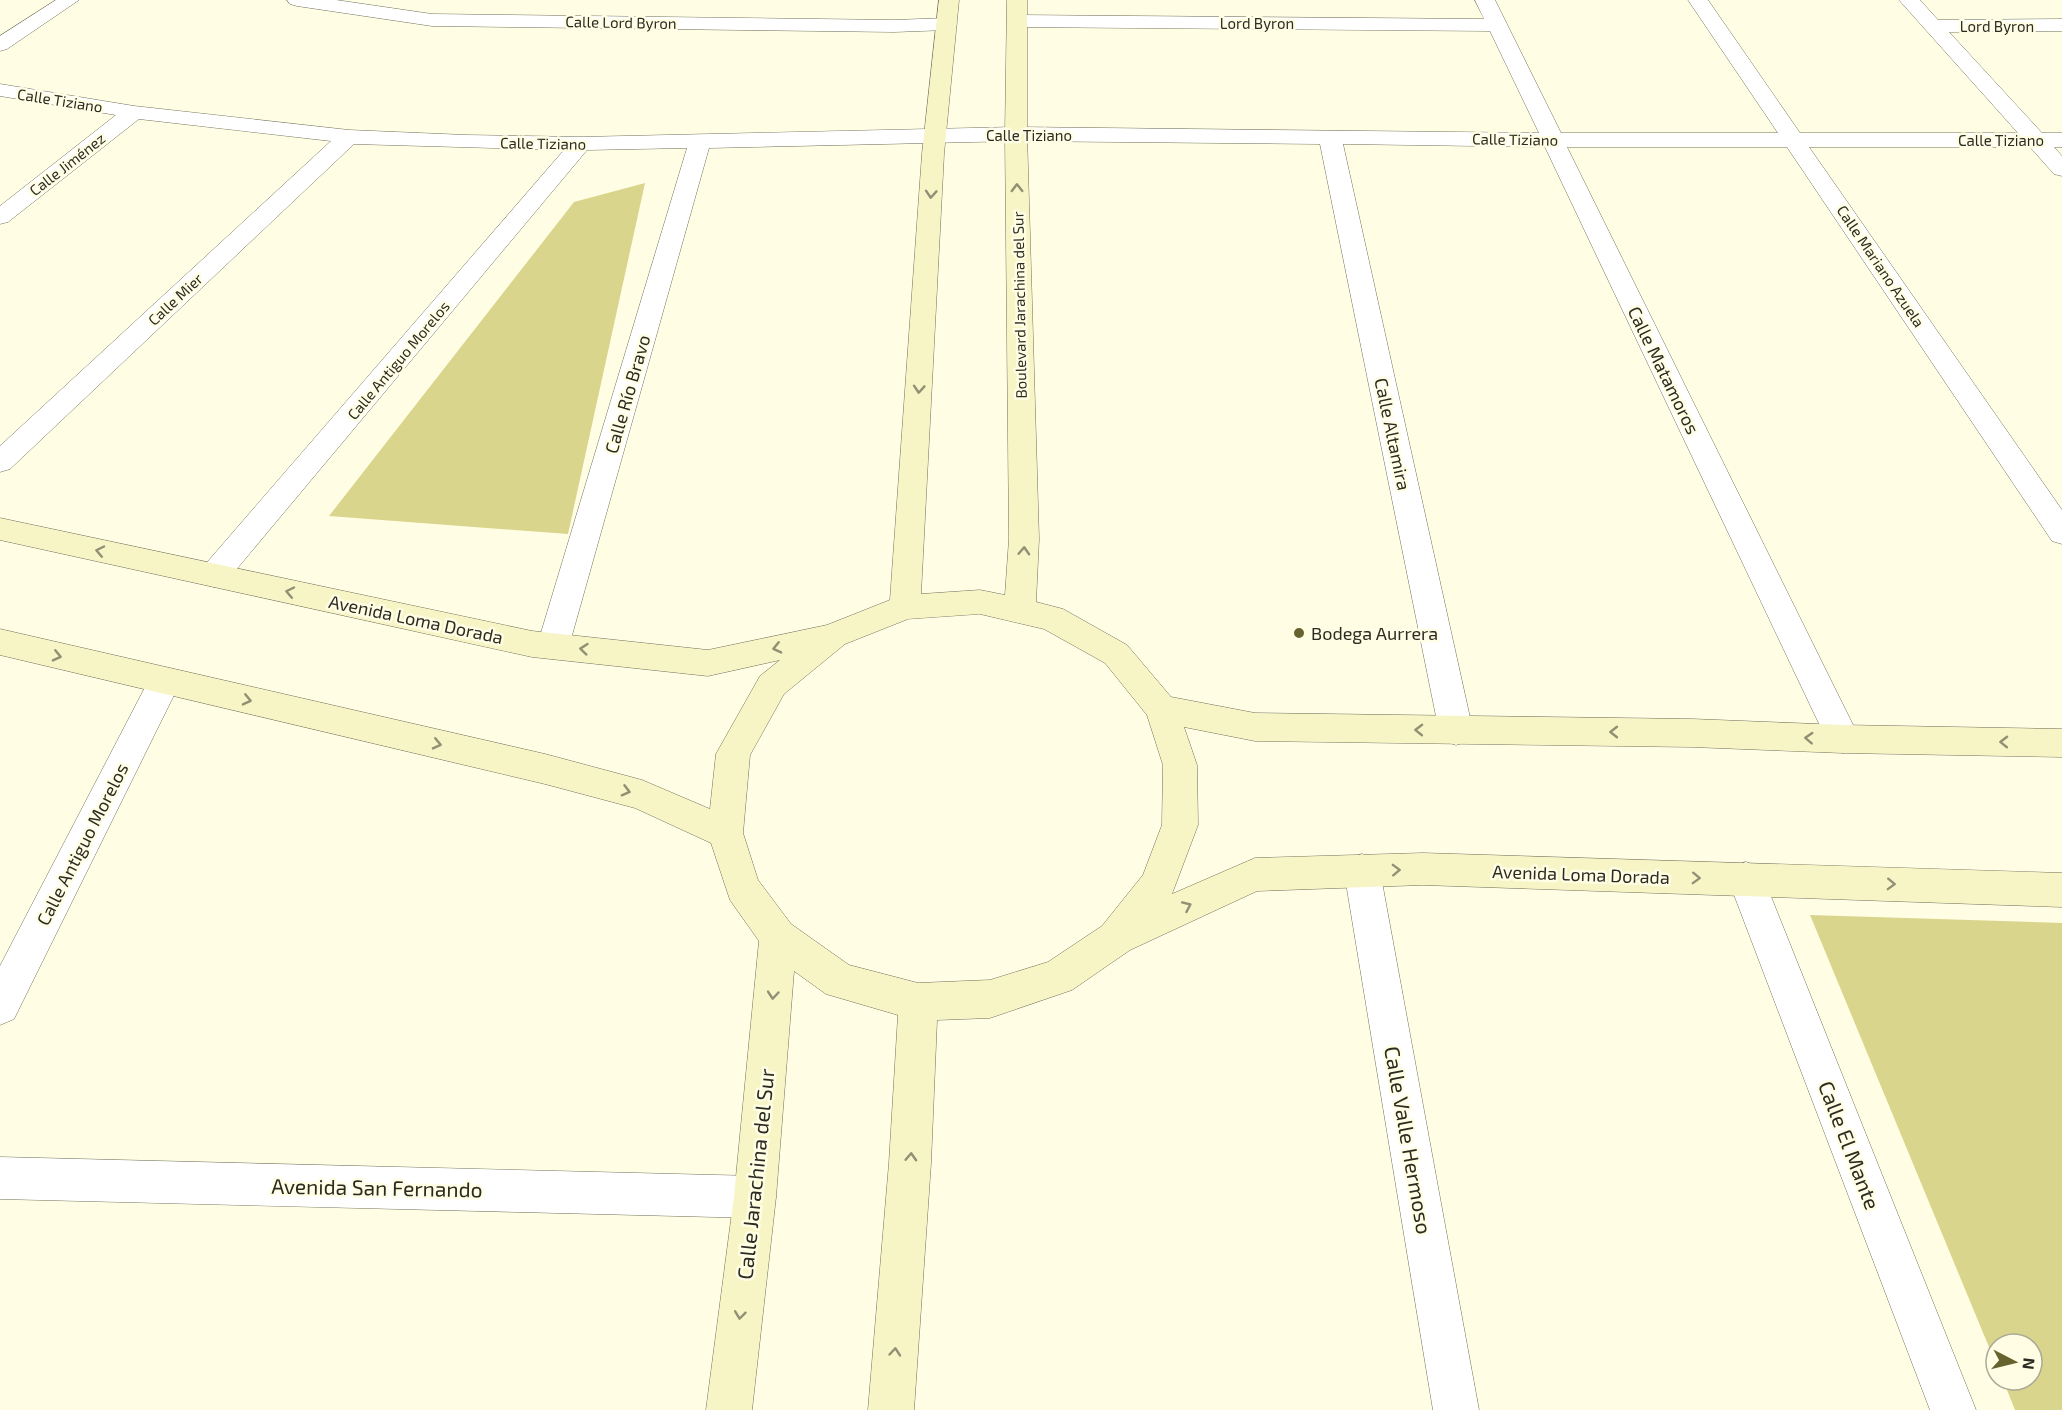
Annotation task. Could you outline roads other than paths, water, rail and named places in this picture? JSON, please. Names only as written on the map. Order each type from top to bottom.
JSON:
[{"type":"street","points":[[0,45],[69,0]]},
{"type":"street","name":"Calle Lord Byron","points":[[297,0],[432,20],[882,26],[947,24]]},
{"type":"street","points":[[905,607],[935,136],[949,0]]},
{"type":"street","name":"Boulevard Jarachina del Sur","points":[[1017,0],[1016,134],[1024,538],[1020,609]]},
{"type":"street","name":"Calle Matamoros","points":[[1485,0],[1843,740]]},
{"type":"street","name":"Calle Mariano Azuela","points":[[1698,0],[2062,533]]},
{"type":"street","points":[[1909,0],[2062,169]]},
{"type":"street","name":"Lord Byron","points":[[1017,21],[1497,25]]},
{"type":"street","name":"Lord Byron","points":[[1933,26],[2062,25]]},
{"type":"street","name":"Calle Tiziano","points":[[0,90],[134,112],[349,137],[581,144],[1016,134],[1552,140],[2062,140]]},
{"type":"street","name":"Calle Jiménez","points":[[0,217],[134,112]]},
{"type":"street","name":"Calle Mier","points":[[0,462],[349,137]]},
{"type":"street","name":"Calle Altamira","points":[[1330,137],[1456,731]]},
{"type":"street","name":"Calle Río Bravo","points":[[553,646],[700,142]]},
{"type":"street","name":"Calle Antiguo Morelos","points":[[214,575],[581,144]]},
{"type":"street","name":"Avenida Loma Dorada","points":[[0,529],[532,644],[708,663],[834,635]]},
{"type":"street","points":[[980,602],[1020,609],[1052,618],[1116,654],[1161,709],[1180,765],[1179,825],[1158,885],[1115,939],[1058,977],[990,999],[918,1002],[840,981],[778,937],[743,888],[725,833],[733,754],[772,686],[834,635],[905,607],[980,602]]},
{"type":"street","points":[[0,642],[545,769],[642,795],[725,833]]},
{"type":"street","name":"Calle Antiguo Morelos","points":[[0,1006],[165,681]]},
{"type":"street","points":[[1161,709],[1255,726],[1692,733],[1843,740],[2062,743]]},
{"type":"street","name":"Avenida Loma Dorada","points":[[1115,939],[1255,875],[1423,869],[2062,890]]},
{"type":"street","name":"Calle Valle Hermoso","points":[[1362,871],[1456,1410]]},
{"type":"street","name":"Calle El Mante","points":[[1746,879],[1953,1410]]},
{"type":"street","name":"Calle Jarachina del Sur","points":[[729,1410],[755,1197],[778,937]]},
{"type":"street","points":[[891,1410],[910,1163],[918,1002]]},
{"type":"street","name":"Avenida San Fernando","points":[[0,1178],[755,1197]]},
{"type":"place","name":"Bodega Aurrera","points":[[1299,633]]}]
